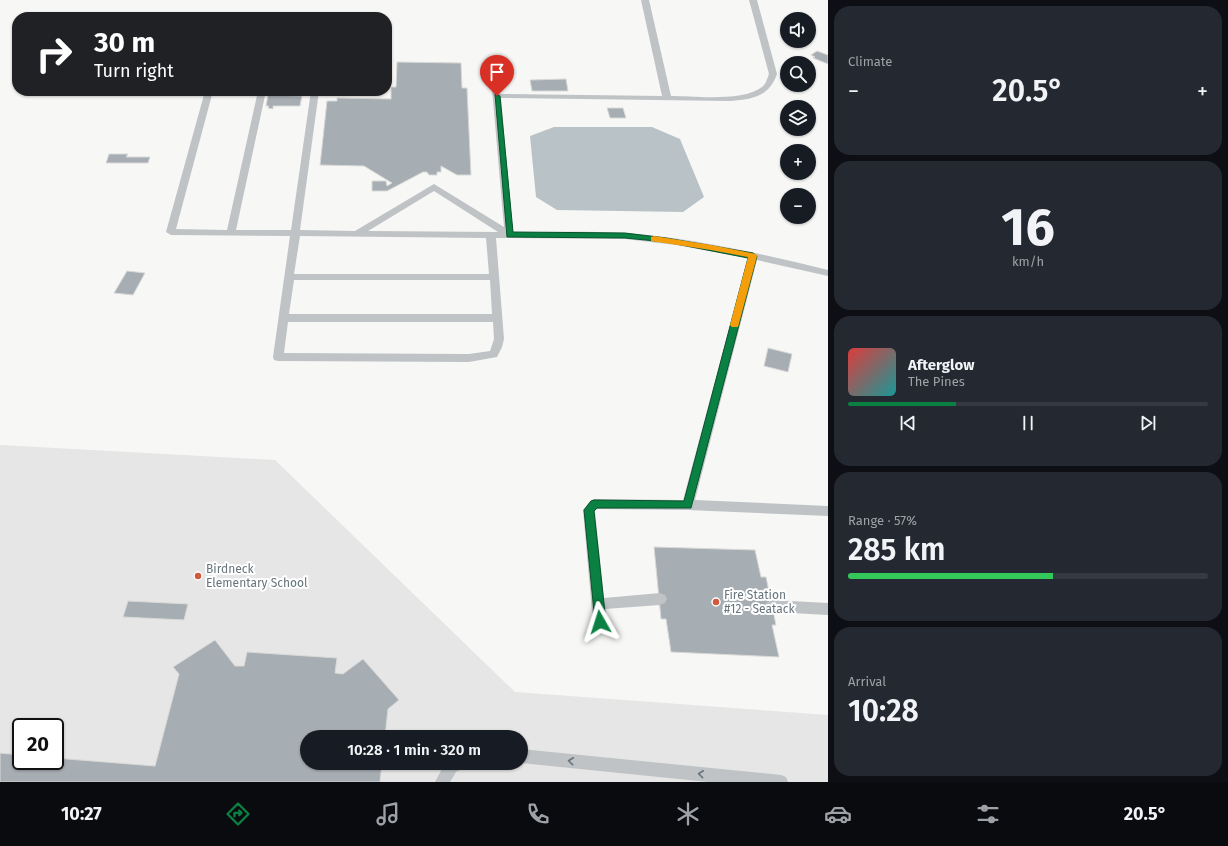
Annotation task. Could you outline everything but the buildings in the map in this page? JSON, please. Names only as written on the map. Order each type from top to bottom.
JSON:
[{"type":"lane","points":[[645,0],[667,98]]},
{"type":"lane","points":[[497,96],[739,98],[754,94],[765,89],[771,82],[773,74],[753,0]]},
{"type":"lane","points":[[494,66],[509,235]]},
{"type":"lane","points":[[208,96],[171,232],[625,236],[666,240],[753,256],[828,273]]},
{"type":"lane","points":[[231,232],[261,96]]},
{"type":"lane","points":[[314,96],[278,357],[469,358],[493,354],[497,348],[499,339],[491,235]]},
{"type":"lane","points":[[358,233],[434,187],[509,235]]},
{"type":"lane","points":[[688,505],[753,256]]},
{"type":"lane","points":[[289,277],[494,277]]},
{"type":"lane","points":[[283,318],[498,318]]},
{"type":"lane","points":[[600,622],[589,510],[594,504],[688,505],[828,510]]},
{"type":"lane","points":[[598,604],[660,599]]},
{"type":"lane","points":[[772,606],[828,609]]},
{"type":"lane","points":[[528,757],[781,782]]},
{"type":"lane","points":[[442,782],[449,770]]},
{"type":"shaded area","points":[[554,127],[652,127],[680,139],[704,197],[683,212],[557,210],[536,197],[530,136]]},
{"type":"shaded area","name":"Birdneck Elementary School","points":[[0,445],[275,460],[515,692],[828,715],[828,782],[0,782]]},
{"type":"slow traffic","points":[[654,239],[711,247],[753,256],[735,325]]},
{"type":"place","name":"Birdneck Elementary School","points":[[198,576]]},
{"type":"place","name":"Fire Station #12 - Seatack","points":[[716,602]]},
{"type":"route","points":[[497,96],[509,235],[625,236],[666,240],[711,247],[753,256],[688,505],[594,504],[589,510],[600,622]]}]
